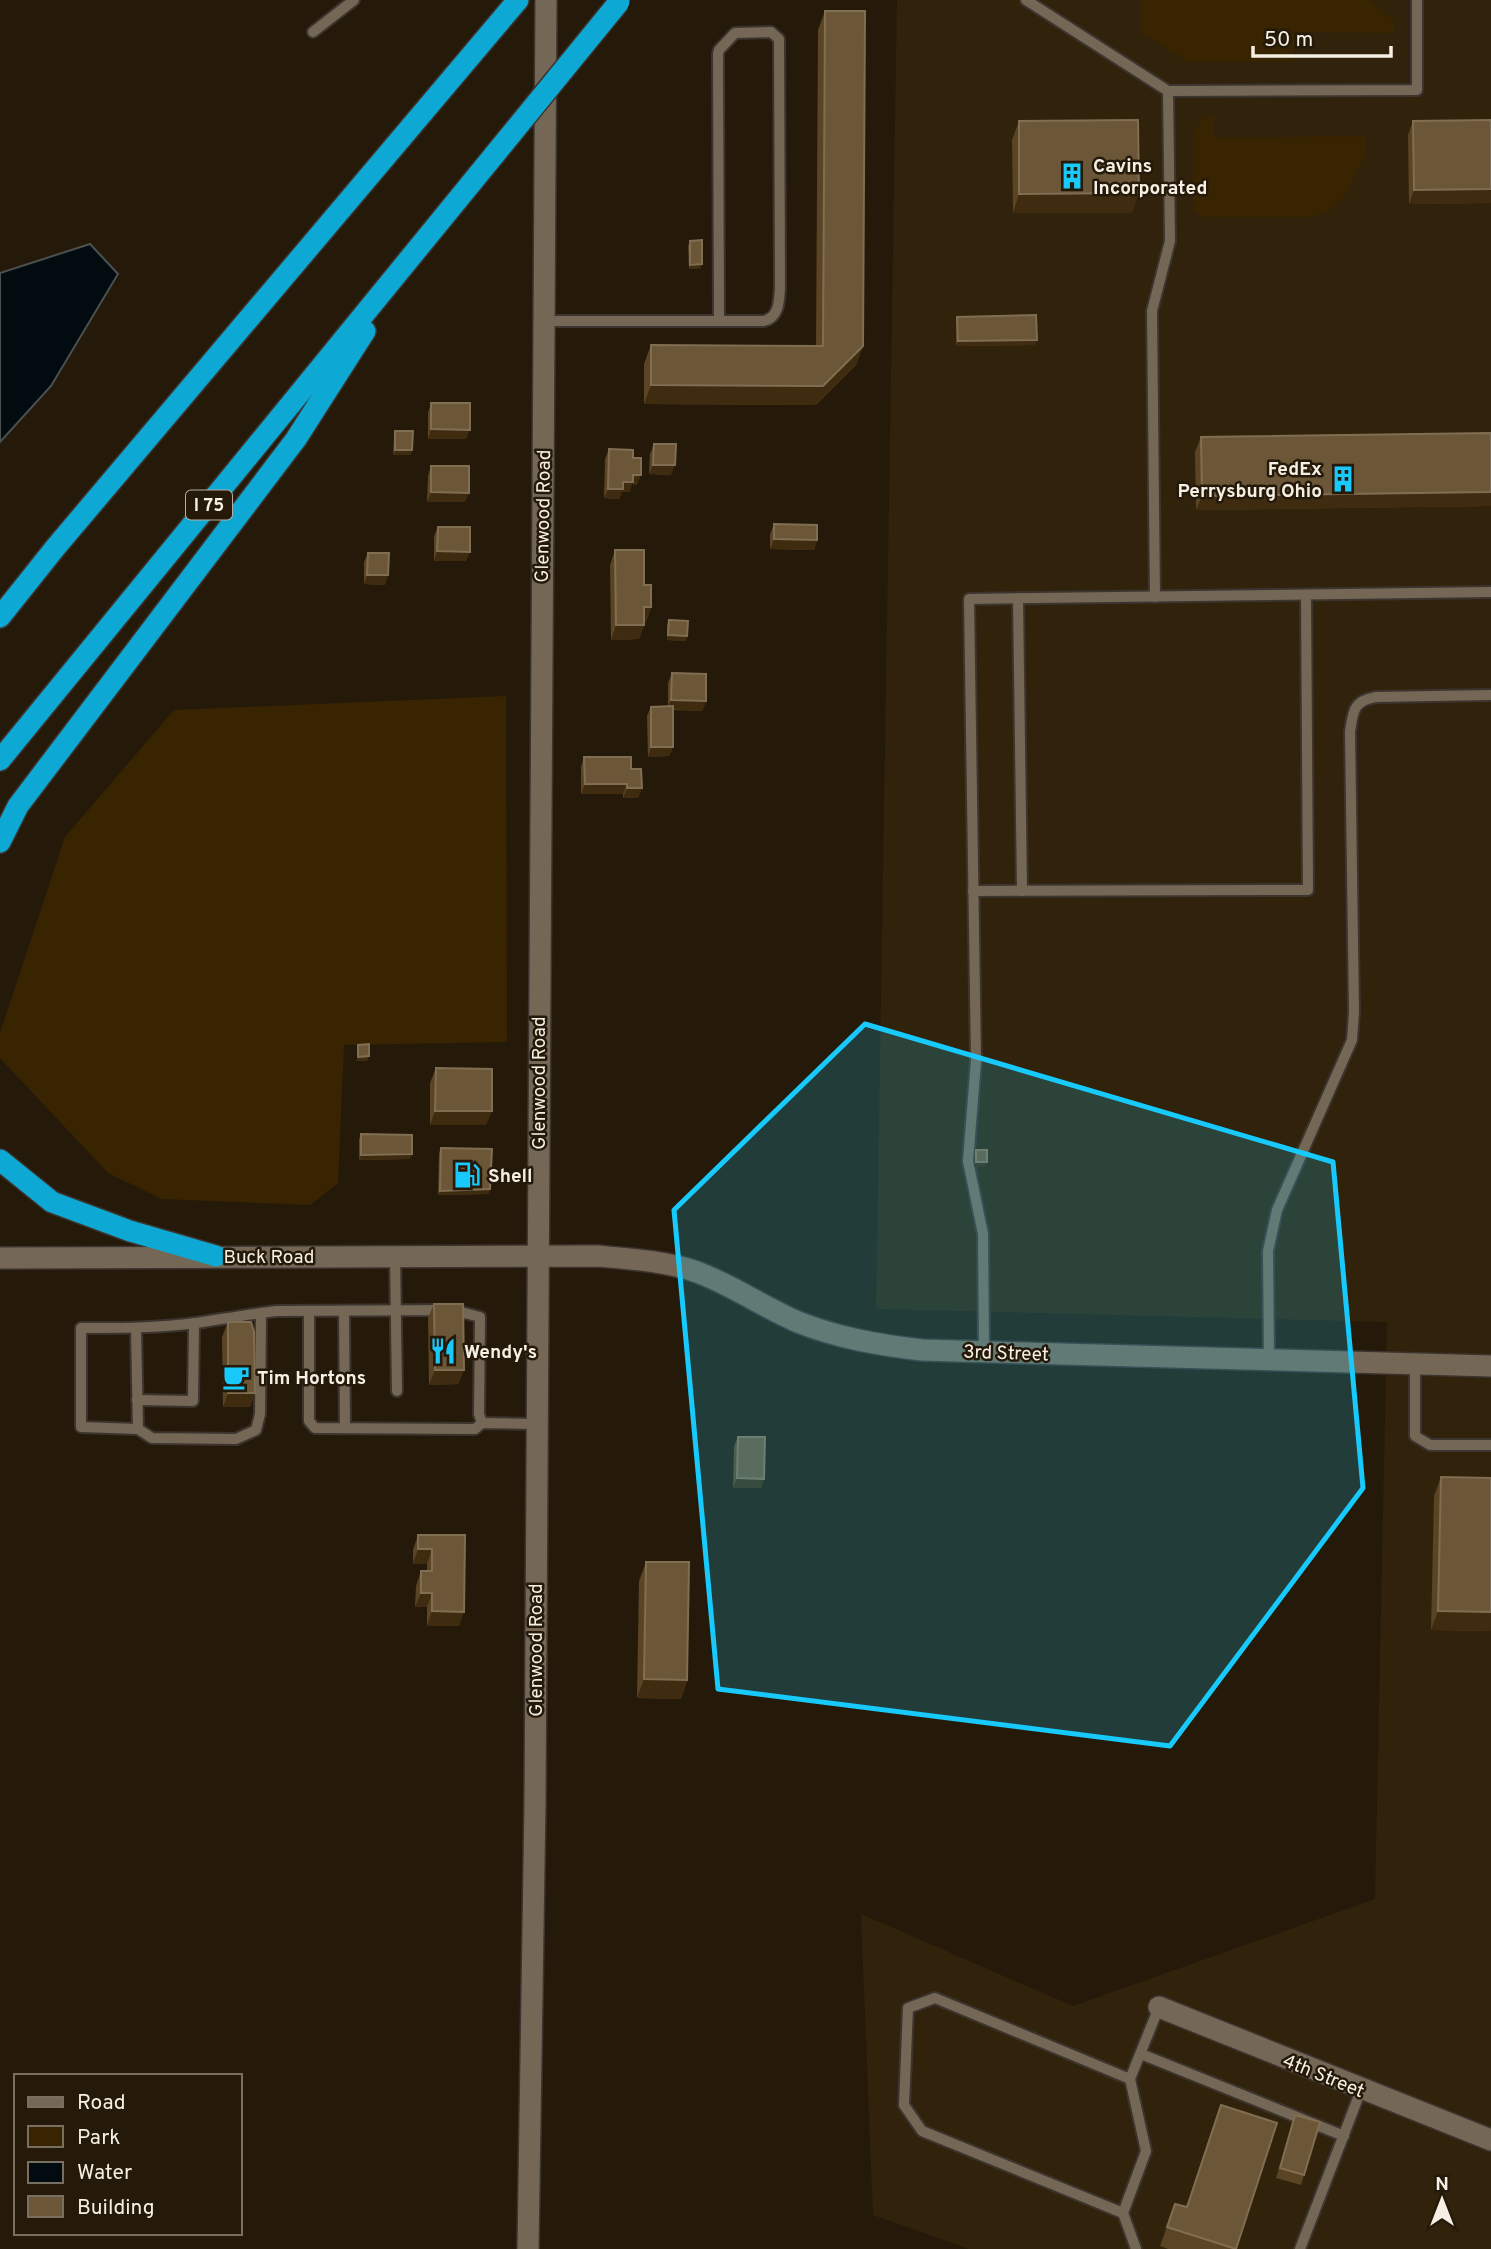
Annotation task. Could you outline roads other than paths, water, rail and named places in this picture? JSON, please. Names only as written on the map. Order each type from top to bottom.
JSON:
[{"type":"highway","points":[[0,617],[55,548],[518,0]]},
{"type":"highway","name":"I 75","points":[[0,760],[620,1]]},
{"type":"highway","points":[[0,842],[18,806],[296,439],[417,249]]},
{"type":"highway","points":[[0,598],[55,548]]},
{"type":"highway","points":[[0,1160],[52,1202],[130,1231],[216,1256]]},
{"type":"street","name":"Glenwood Road","points":[[528,2249],[535,1802],[546,0]]},
{"type":"street","name":"Buck Road","points":[[0,1258],[537,1255]]},
{"type":"street","name":"3rd Street","points":[[537,1255],[597,1256],[668,1264],[723,1283],[799,1322],[874,1345],[922,1350],[1491,1366]]},
{"type":"street","name":"4th Street","points":[[1159,2007],[1491,2140]]},
{"type":"lane","points":[[313,32],[354,0]]},
{"type":"lane","points":[[1026,0],[1168,91],[1417,90],[1417,0]]},
{"type":"lane","points":[[544,321],[719,321],[764,321],[774,315],[778,305],[779,39],[771,32],[735,33],[719,50],[719,321]]},
{"type":"lane","points":[[1155,597],[1152,311],[1170,241],[1168,91]]},
{"type":"lane","points":[[984,1351],[983,1234],[968,1161],[976,1061],[969,599],[1491,592]]},
{"type":"lane","points":[[973,891],[1308,890],[1306,595]]},
{"type":"lane","points":[[1018,598],[1022,891]]},
{"type":"lane","points":[[1269,1360],[1269,1251],[1277,1210],[1352,1040],[1352,716],[1356,705],[1363,699],[1376,697],[1491,695]]},
{"type":"lane","points":[[395,1255],[397,1391]]},
{"type":"lane","points":[[261,1313],[260,1414],[256,1430],[236,1438],[152,1438],[138,1429],[81,1427],[81,1328],[136,1328],[261,1313],[310,1311],[453,1310],[480,1317],[479,1414],[482,1423]]},
{"type":"lane","points":[[310,1311],[310,1421],[315,1427],[475,1429],[482,1423],[536,1423]]},
{"type":"lane","points":[[344,1311],[345,1428]]},
{"type":"lane","points":[[137,1400],[193,1401],[194,1323]]},
{"type":"lane","points":[[136,1328],[138,1429]]},
{"type":"lane","points":[[1415,1364],[1415,1436],[1430,1445],[1491,1445]]},
{"type":"lane","points":[[1123,2213],[922,2131],[904,2105],[908,2008],[935,1998],[1130,2079]]},
{"type":"lane","points":[[1136,2249],[1123,2213],[1146,2151],[1130,2079],[1159,2007]]},
{"type":"lane","points":[[1141,2053],[1344,2136]]},
{"type":"lane","points":[[1300,2249],[1362,2090]]},
{"type":"water","points":[[90,244],[118,274],[51,386],[0,442],[0,273]]},
{"type":"place","name":"Cavins Incorporated","points":[[1072,176]]},
{"type":"place","name":"FedEx Perrysburg Ohio","points":[[1343,479]]},
{"type":"place","name":"Shell","points":[[467,1175]]},
{"type":"place","name":"Wendy's","points":[[443,1351]]},
{"type":"place","name":"Tim Hortons","points":[[236,1377]]}]
